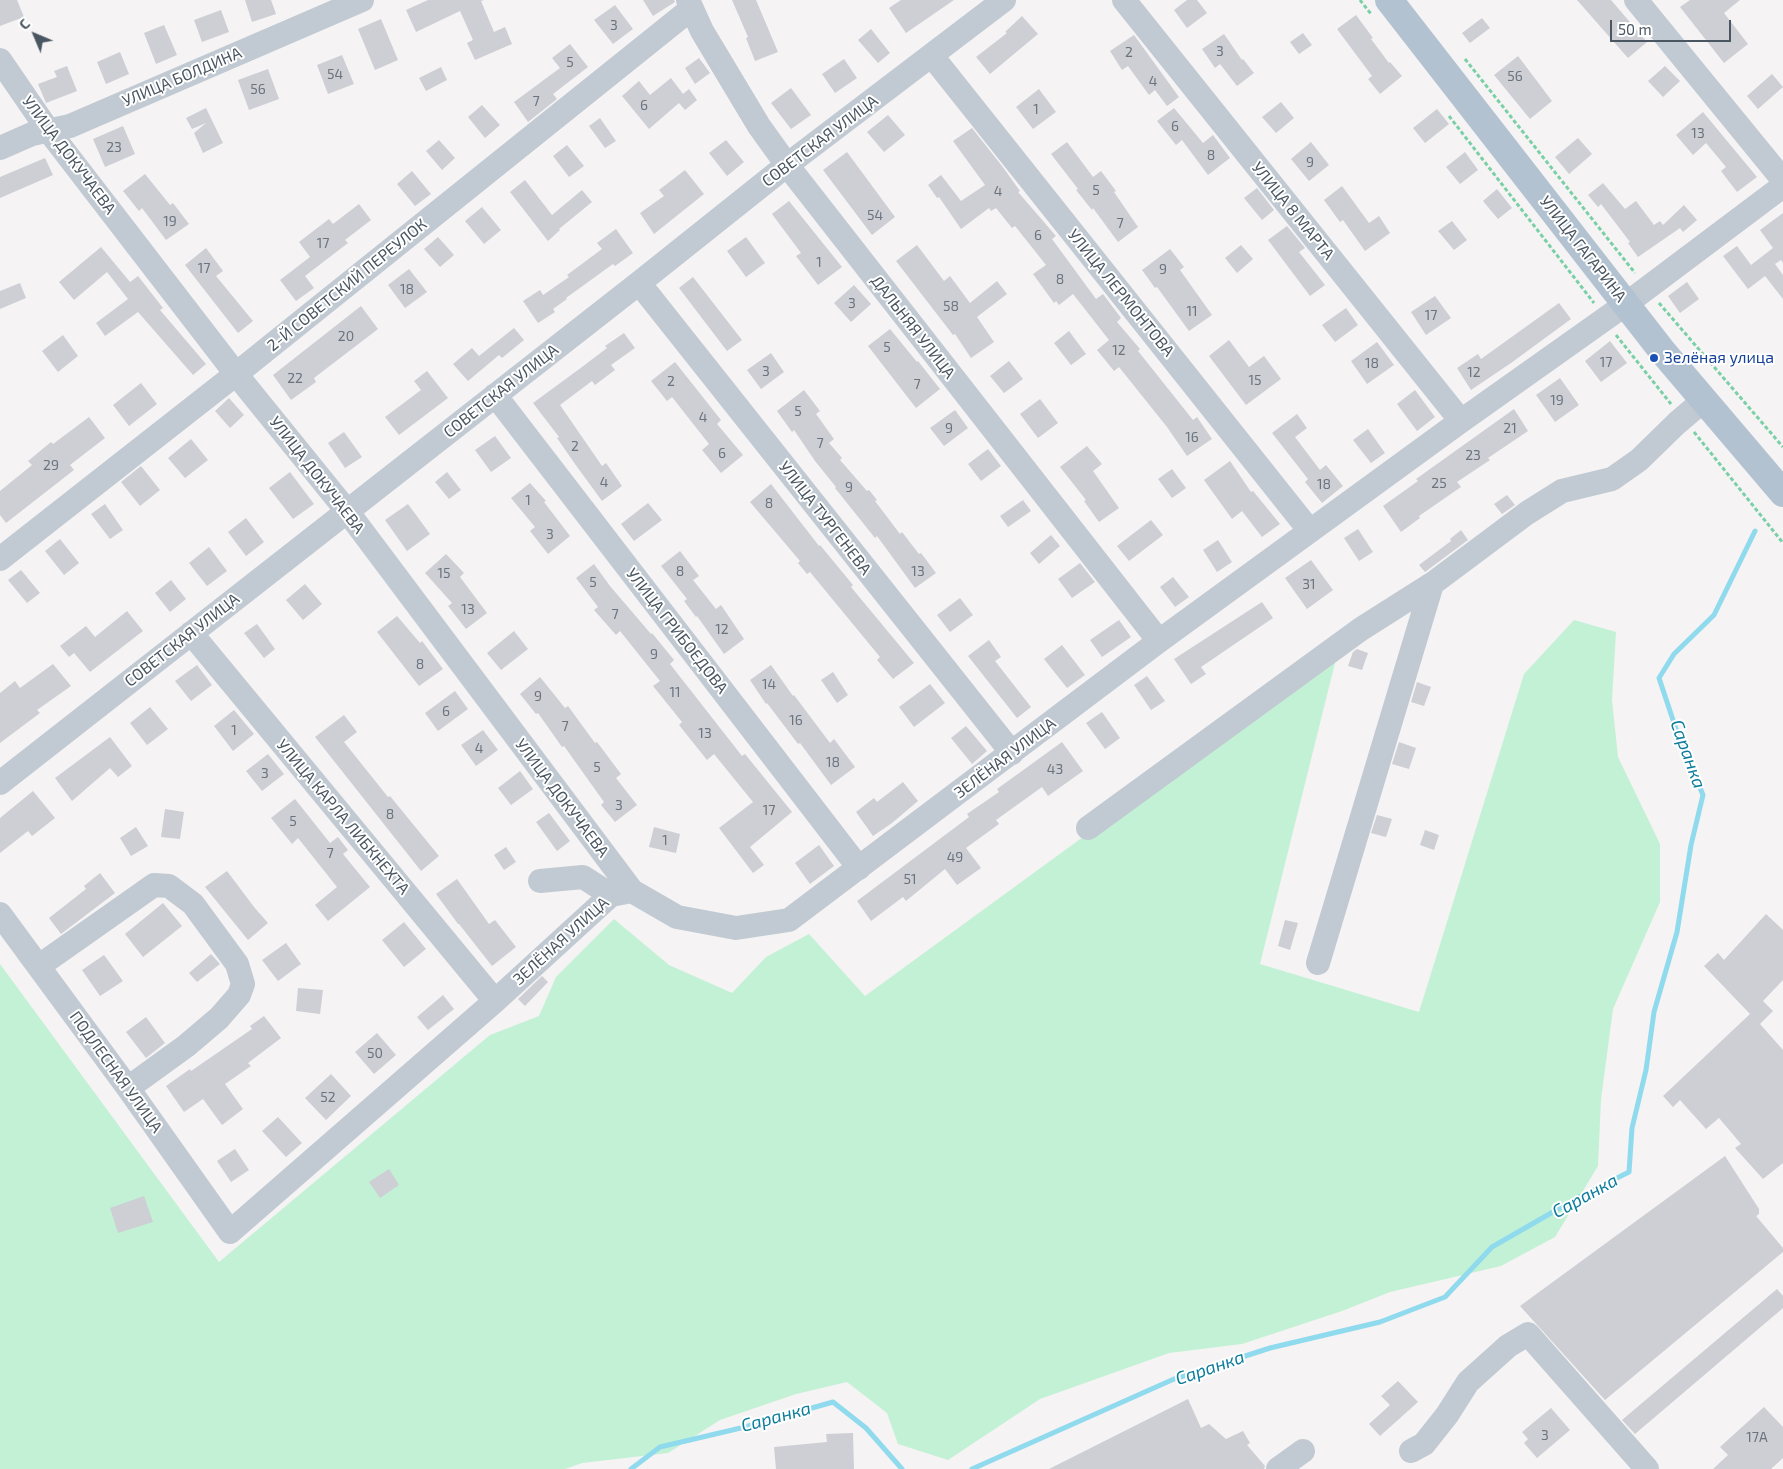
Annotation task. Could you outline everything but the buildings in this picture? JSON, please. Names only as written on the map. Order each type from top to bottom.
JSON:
[{"type":"main road","name":"УЛИЦА ГАГАРИНА","points":[[1381,8],[1615,312],[1704,400],[1783,493]]},
{"type":"street","name":"УЛИЦА БОЛДИНА","points":[[0,148],[32,134],[70,126],[362,0]]},
{"type":"street","name":"СОВЕТСКАЯ УЛИЦА","points":[[0,783],[787,166],[1004,0]]},
{"type":"street","name":"УЛИЦА 8 МАРТА","points":[[1124,0],[1461,421]]},
{"type":"street","points":[[1636,0],[1783,180]]},
{"type":"street","name":"ДАЛЬНЯЯ УЛИЦА","points":[[690,4],[702,31],[759,126],[787,166],[1159,641]]},
{"type":"street","name":"2-Й СОВЕТСКИЙ ПЕРЕУЛОК","points":[[0,559],[236,374],[690,4]]},
{"type":"street","name":"УЛИЦА ЛЕРМОНТОВА","points":[[932,56],[1310,531]]},
{"type":"street","name":"УЛИЦА ДОКУЧАЕВА","points":[[0,60],[48,130],[236,374],[346,512],[622,893]]},
{"type":"street","name":"ЗЕЛЁНАЯ УЛИЦА","points":[[230,1232],[494,1001],[622,893],[677,917],[736,928],[789,920],[1159,641],[1461,421],[1615,312],[1783,186]]},
{"type":"street","name":"УЛИЦА ТУРГЕНЕВА","points":[[639,283],[1012,753]]},
{"type":"street","name":"УЛИЦА ГРИБОЕДОВА","points":[[495,395],[859,868]]},
{"type":"street","points":[[1088,828],[1360,629],[1432,584],[1527,513],[1562,492],[1612,478],[1639,460],[1704,400]]},
{"type":"street","points":[[1318,963],[1432,584]]},
{"type":"street","name":"УЛИЦА КАРЛА ЛИБКНЕХТА","points":[[191,633],[494,1001]]},
{"type":"street","points":[[540,881],[583,877],[622,893]]},
{"type":"street","points":[[38,966],[154,885],[169,886],[193,904],[237,964],[243,984],[239,995],[219,1018],[186,1046],[128,1088]]},
{"type":"street","name":"ПОДЛЕСНАЯ УЛИЦА","points":[[0,914],[128,1088],[230,1232]]},
{"type":"street","points":[[1411,1451],[1424,1444],[1468,1382],[1508,1346],[1528,1334],[1646,1469]]},
{"type":"street","points":[[1278,1469],[1303,1451]]},
{"type":"path","points":[[1360,0],[1381,8]]},
{"type":"path","points":[[1461,55],[1647,288],[1783,447]]},
{"type":"path","points":[[1444,109],[1615,312],[1683,418],[1783,543]]},
{"type":"green space","points":[[1574,620],[1616,632],[1612,700],[1618,757],[1660,844],[1660,902],[1613,1009],[1601,1099],[1598,1166],[1555,1237],[1501,1266],[1390,1292],[1342,1311],[1242,1344],[1169,1353],[1040,1399],[948,1460],[898,1444],[887,1413],[847,1382],[796,1394],[720,1420],[668,1453],[582,1463],[565,1469],[0,1469],[0,964],[219,1262],[490,1035],[539,1016],[556,977],[614,919],[669,965],[732,993],[766,957],[809,934],[865,996],[1338,651],[1260,964],[1419,1012],[1524,674]]},
{"type":"waterway","name":"Саранка","points":[[972,1469],[1174,1379],[1270,1348],[1380,1322],[1445,1297],[1492,1247],[1579,1197],[1629,1172],[1632,1128],[1646,1070],[1654,1012],[1677,932],[1691,845],[1703,795],[1676,729],[1659,678],[1674,654],[1714,615],[1755,531]]},
{"type":"waterway","name":"Саранка","points":[[631,1469],[660,1447],[745,1427],[833,1402],[866,1428],[902,1469]]},
{"type":"place","name":"Зелёная улица","points":[[1654,358]]}]
